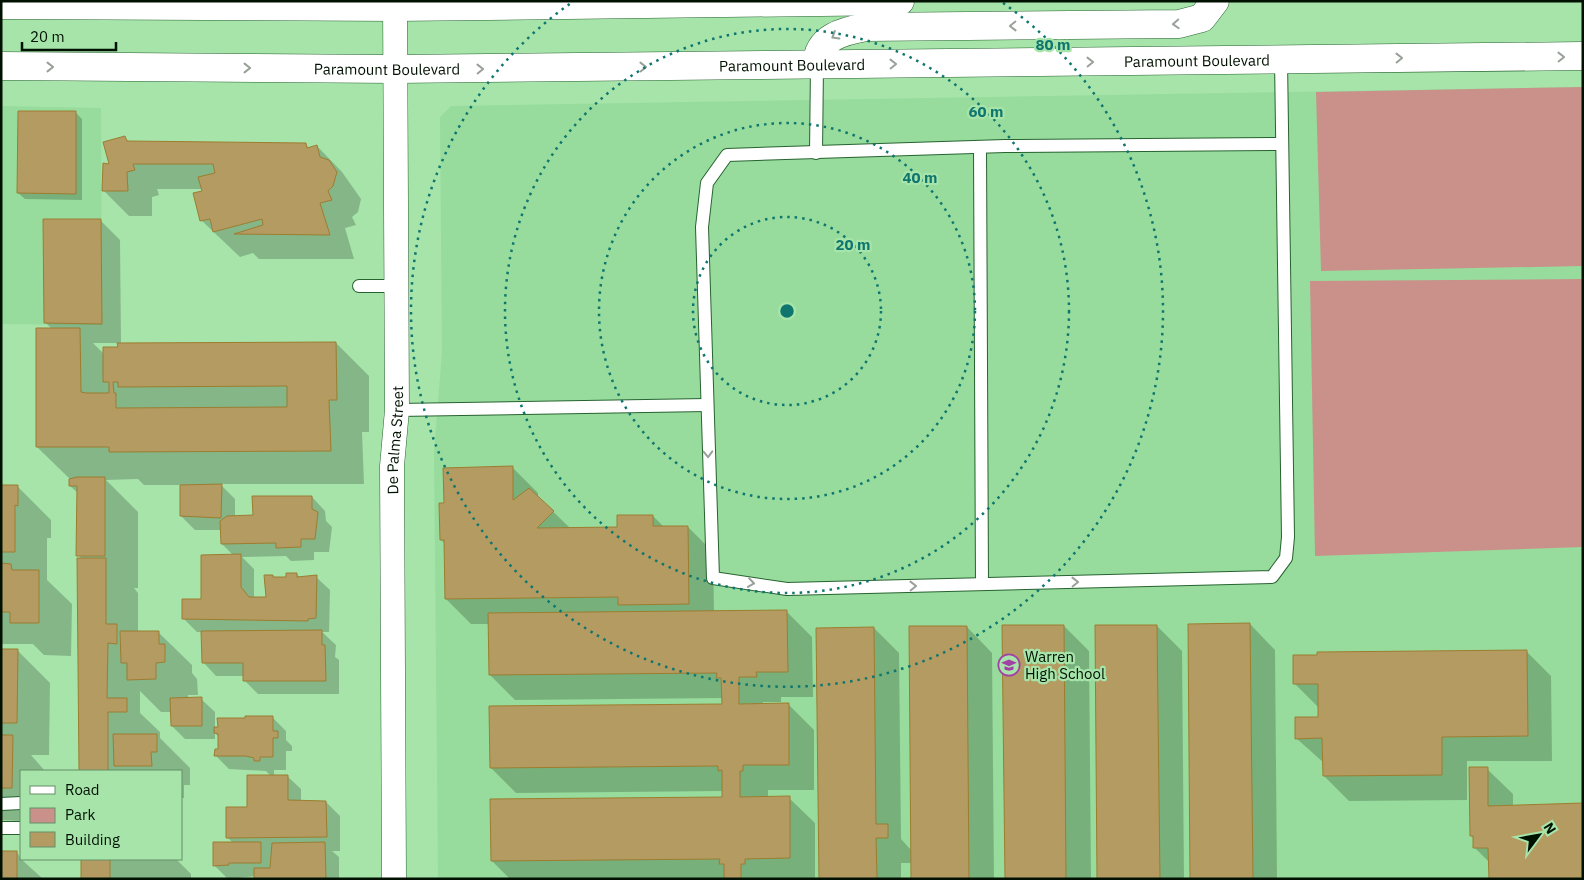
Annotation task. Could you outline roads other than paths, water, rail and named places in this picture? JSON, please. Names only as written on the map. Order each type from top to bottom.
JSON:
[{"type":"main road","points":[[1,5],[900,1]]},
{"type":"main road","points":[[817,65],[817,57],[822,46],[838,33],[859,28],[1179,24],[1202,18],[1215,1]]},
{"type":"main road","name":"Paramount Boulevard","points":[[1,66],[396,70],[1583,56]]},
{"type":"street","name":"De Palma Street","points":[[394,879],[392,466],[398,410],[396,4]]},
{"type":"lane","points":[[1281,60],[1288,538],[1286,558],[1272,577],[787,588],[713,578],[702,227],[707,183],[726,156],[980,146],[1281,144]]},
{"type":"lane","points":[[816,153],[817,65]]},
{"type":"lane","points":[[980,146],[982,584]]},
{"type":"lane","points":[[359,286],[397,286]]},
{"type":"lane","points":[[398,410],[707,405]]},
{"type":"lane","points":[[1,804],[20,802]]},
{"type":"lane","points":[[1,828],[20,828]]},
{"type":"place","name":"Warren High School","points":[[1009,665]]}]
